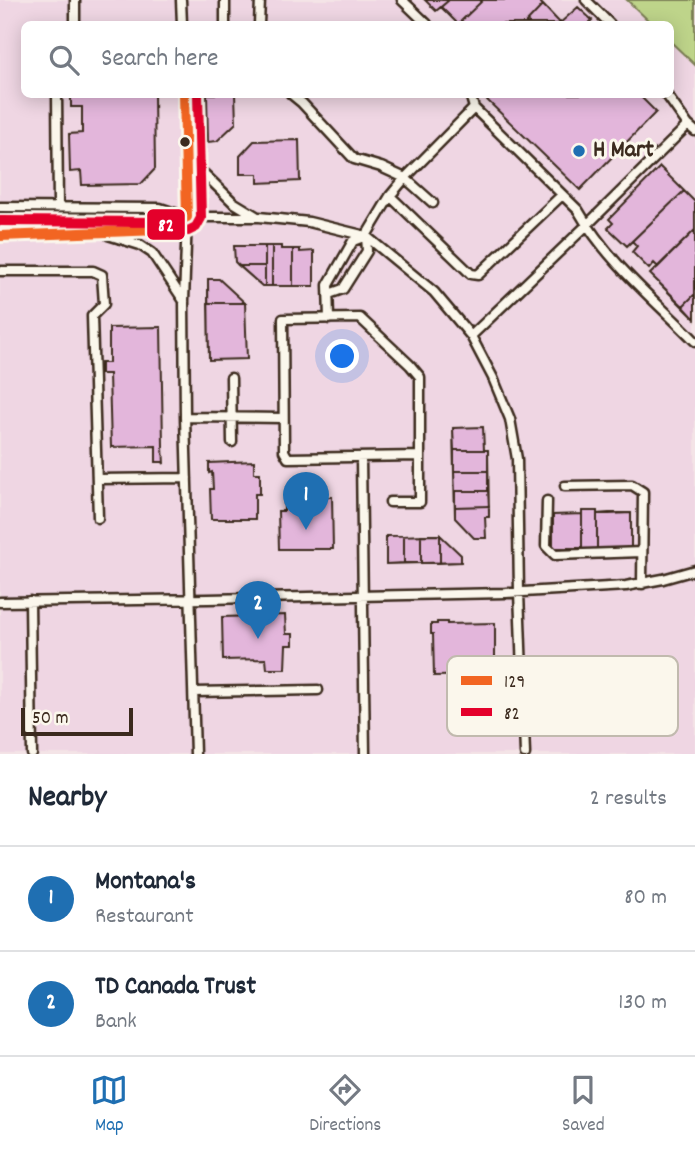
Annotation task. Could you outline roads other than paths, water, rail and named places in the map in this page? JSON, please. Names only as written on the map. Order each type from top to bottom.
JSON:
[{"type":"lane","points":[[75,0],[75,21]]},
{"type":"lane","points":[[181,0],[182,21]]},
{"type":"lane","points":[[225,0],[225,21]]},
{"type":"lane","points":[[259,21],[260,0]]},
{"type":"lane","points":[[402,0],[424,21]]},
{"type":"lane","points":[[586,0],[607,21]]},
{"type":"lane","points":[[57,98],[58,208]]},
{"type":"lane","points":[[184,98],[187,157],[185,417],[195,754]]},
{"type":"lane","points":[[296,98],[354,159],[405,178],[433,204]]},
{"type":"lane","points":[[471,98],[474,108],[578,210],[611,258],[695,341]]},
{"type":"lane","points":[[471,336],[691,128],[669,98]]},
{"type":"lane","points":[[329,294],[343,289],[367,251],[366,236],[390,196],[474,108]]},
{"type":"lane","points":[[187,157],[233,202],[259,217]]},
{"type":"lane","points":[[390,196],[471,274],[478,275],[562,195]]},
{"type":"lane","points":[[0,207],[160,208],[187,217],[259,217],[309,222],[366,236],[434,292],[471,336],[510,419],[517,459],[521,656]]},
{"type":"lane","points":[[0,236],[160,230],[187,217]]},
{"type":"lane","points":[[102,233],[140,245],[152,253],[184,301]]},
{"type":"lane","points":[[329,319],[328,285],[353,241],[366,236]]},
{"type":"lane","points":[[0,271],[93,271],[102,275],[104,304],[92,316],[98,518]]},
{"type":"lane","points":[[390,502],[420,502],[420,456],[420,377],[360,318],[283,319],[284,451],[288,458],[420,456]]},
{"type":"lane","points":[[231,378],[232,442]]},
{"type":"lane","points":[[185,417],[283,418]]},
{"type":"lane","points":[[361,458],[365,754]]},
{"type":"lane","points":[[97,479],[187,478]]},
{"type":"lane","points":[[565,486],[632,485],[643,492],[642,584]]},
{"type":"lane","points":[[547,501],[546,546],[555,555],[642,552]]},
{"type":"lane","points":[[0,602],[519,592],[642,584],[695,570]]},
{"type":"lane","points":[[30,601],[32,754]]},
{"type":"lane","points":[[194,692],[318,690]]},
{"type":"lane","points":[[524,736],[525,754]]},
{"type":"place","name":"H Mart","points":[[579,151]]},
{"type":"place","name":"Montana's","points":[[306,530]]},
{"type":"place","name":"TD Canada Trust","points":[[258,639]]}]
